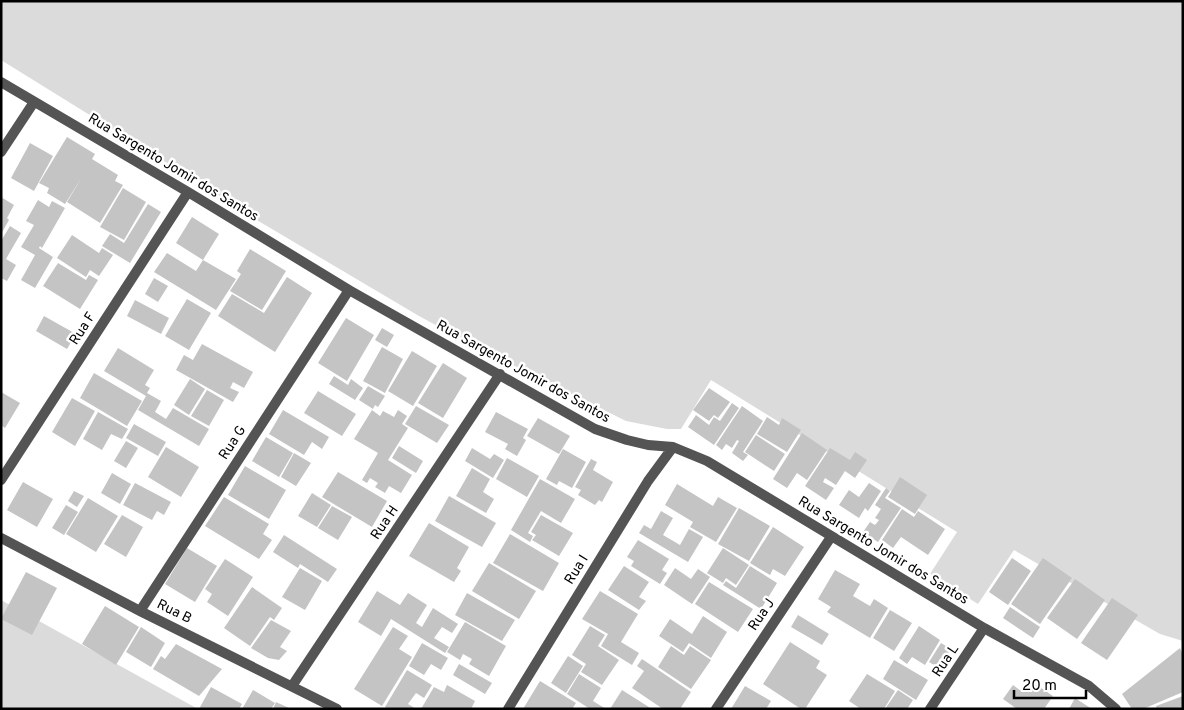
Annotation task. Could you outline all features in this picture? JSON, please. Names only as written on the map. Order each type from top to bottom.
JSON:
[{"type":"street","name":"Rua Sargento Jomir dos Santos","points":[[1,82],[188,192],[349,290],[595,429],[610,436],[648,445],[673,447],[707,461],[984,628],[1089,686],[1116,709]]},
{"type":"street","points":[[1,152],[34,102]]},
{"type":"street","name":"Rua F","points":[[1,480],[188,192]]},
{"type":"street","name":"Rua G","points":[[140,611],[349,290]]},
{"type":"street","name":"Rua H","points":[[292,686],[500,374]]},
{"type":"street","name":"Rua I","points":[[508,709],[648,481],[673,447]]},
{"type":"street","name":"Rua J","points":[[716,709],[831,537]]},
{"type":"street","name":"Rua B","points":[[1,538],[140,611],[336,709]]},
{"type":"street","name":"Rua L","points":[[930,709],[984,628]]},
{"type":"shaded area","points":[[1,1],[1183,1],[1183,641],[1160,634],[1014,550],[978,604],[930,574],[957,532],[711,380],[681,429],[667,429],[626,421],[478,348],[419,316],[255,219],[1,60]]},
{"type":"shaded area","points":[[1,600],[198,709],[1,709]]},
{"type":"building","points":[[67,137],[95,154],[92,159],[118,175],[115,181],[123,185],[100,223],[67,202],[82,177],[65,204],[47,193],[49,188],[39,183]]},
{"type":"building","points":[[30,143],[53,156],[34,191],[11,178]]},
{"type":"building","points":[[123,188],[146,202],[124,240],[100,227]]},
{"type":"building","points":[[1,197],[14,205],[7,218],[9,220],[1,234]]},
{"type":"building","points":[[38,200],[49,207],[52,201],[65,208],[42,248],[40,246],[39,248],[53,257],[35,288],[21,280],[35,255],[21,247],[34,225],[26,221]]},
{"type":"building","points":[[148,204],[161,212],[130,263],[102,246],[110,234],[124,243]]},
{"type":"building","points":[[192,217],[219,234],[203,260],[176,243]]},
{"type":"building","points":[[10,226],[21,233],[6,259],[16,265],[7,281],[1,278],[1,241]]},
{"type":"building","points":[[72,235],[99,253],[102,248],[113,255],[99,276],[90,270],[86,277],[57,258]]},
{"type":"building","points":[[250,249],[286,271],[262,310],[230,291],[241,274],[237,271]]},
{"type":"building","points":[[167,253],[196,271],[203,260],[236,279],[216,310],[154,272]]},
{"type":"building","points":[[58,263],[86,280],[89,275],[98,280],[80,309],[43,286]]},
{"type":"building","points":[[287,277],[312,293],[275,352],[218,316],[232,294],[264,313]]},
{"type":"building","points":[[154,278],[168,286],[158,302],[145,294]]},
{"type":"building","points":[[187,299],[211,313],[189,350],[165,336]]},
{"type":"building","points":[[135,300],[169,318],[161,334],[127,316]]},
{"type":"building","points":[[44,316],[76,334],[67,349],[36,331]]},
{"type":"building","points":[[346,318],[374,335],[347,381],[318,363]]},
{"type":"building","points":[[382,328],[394,335],[387,347],[375,340]]},
{"type":"building","points":[[202,344],[253,372],[244,388],[233,382],[230,388],[239,392],[233,402],[176,370],[184,355],[193,360]]},
{"type":"building","points":[[382,347],[403,359],[385,393],[363,381]]},
{"type":"building","points":[[118,348],[154,370],[145,385],[150,388],[147,393],[161,401],[155,412],[166,419],[173,408],[209,429],[199,446],[138,410],[146,396],[104,371]]},
{"type":"building","points":[[412,351],[437,366],[413,406],[388,391]]},
{"type":"building","points":[[443,363],[467,378],[443,418],[418,403]]},
{"type":"building","points":[[94,373],[142,401],[127,426],[80,398]]},
{"type":"building","points":[[334,376],[348,385],[351,379],[363,388],[355,400],[329,384]]},
{"type":"building","points":[[190,379],[205,389],[189,415],[174,405]]},
{"type":"building","points":[[368,386],[385,396],[378,407],[375,405],[373,409],[359,400]]},
{"type":"building","points":[[709,388],[730,402],[718,418],[714,415],[709,421],[693,410]]},
{"type":"building","points":[[207,390],[224,400],[209,426],[191,416]]},
{"type":"building","points":[[318,391],[356,414],[342,436],[304,413]]},
{"type":"building","points":[[1,392],[20,403],[5,428],[1,425]]},
{"type":"building","points":[[72,398],[95,411],[75,446],[52,432]]},
{"type":"building","points":[[732,403],[739,408],[714,445],[688,427],[696,415],[709,425],[714,417],[720,421]]},
{"type":"building","points":[[416,406],[449,425],[437,443],[405,424]]},
{"type":"building","points":[[742,406],[763,421],[743,452],[748,455],[743,461],[732,453],[739,441],[737,440],[732,448],[726,444],[722,450],[716,445]]},
{"type":"building","points":[[283,410],[329,437],[322,449],[312,442],[304,455],[269,434]]},
{"type":"building","points":[[372,410],[380,416],[383,411],[394,417],[398,410],[407,416],[402,424],[408,428],[388,460],[412,475],[401,493],[389,486],[385,493],[375,487],[378,483],[370,478],[367,483],[362,480],[378,453],[354,439]]},
{"type":"building","points":[[98,412],[128,429],[122,439],[111,434],[102,450],[83,439]]},
{"type":"building","points":[[496,412],[528,429],[523,438],[526,440],[517,456],[505,449],[508,444],[485,432]]},
{"type":"building","points":[[767,417],[779,425],[782,418],[801,430],[787,452],[757,434]]},
{"type":"building","points":[[538,418],[570,436],[559,454],[527,436]]},
{"type":"building","points":[[134,424],[166,442],[158,456],[126,438]]},
{"type":"building","points":[[802,433],[827,450],[807,480],[797,473],[787,488],[773,479]]},
{"type":"building","points":[[756,435],[785,454],[774,471],[745,452]]},
{"type":"building","points":[[266,437],[293,453],[279,477],[252,461]]},
{"type":"building","points":[[126,441],[138,448],[126,468],[114,461]]},
{"type":"building","points":[[399,446],[423,461],[416,473],[392,458]]},
{"type":"building","points":[[166,447],[199,467],[181,497],[148,477]]},
{"type":"building","points":[[472,448],[490,459],[494,454],[504,460],[493,478],[465,461]]},
{"type":"building","points":[[830,448],[850,460],[855,452],[867,460],[855,478],[845,471],[836,485],[825,478],[823,482],[834,488],[826,500],[805,486]]},
{"type":"building","points":[[563,449],[586,462],[572,488],[559,481],[557,485],[546,479]]},
{"type":"building","points":[[294,453],[311,463],[296,486],[281,477]]},
{"type":"building","points":[[507,458],[539,476],[527,497],[496,479]]},
{"type":"building","points":[[591,459],[597,462],[593,470],[613,482],[602,502],[599,500],[595,505],[578,495],[581,490],[575,487]]},
{"type":"building","points":[[245,466],[286,490],[269,519],[228,495]]},
{"type":"building","points":[[472,468],[490,479],[483,492],[494,499],[486,513],[456,496]]},
{"type":"building","points":[[338,472],[387,501],[372,527],[322,497]]},
{"type":"building","points":[[112,473],[131,484],[120,504],[101,493]]},
{"type":"building","points":[[900,477],[927,495],[915,514],[888,497]]},
{"type":"building","points":[[540,479],[575,499],[561,523],[541,511],[528,533],[533,536],[530,542],[511,530]]},
{"type":"building","points":[[23,482],[53,499],[37,527],[7,510]]},
{"type":"building","points":[[135,483],[171,502],[164,515],[157,511],[152,520],[123,505]]},
{"type":"building","points":[[869,483],[881,491],[868,511],[865,508],[859,518],[839,505],[849,490],[859,497]]},
{"type":"building","points":[[677,484],[713,506],[718,497],[737,508],[716,542],[690,527],[693,522],[665,505]]},
{"type":"building","points":[[886,488],[890,491],[885,498],[901,508],[878,542],[863,532],[870,522],[875,525],[879,520],[875,518],[881,509],[875,505]]},
{"type":"building","points":[[74,491],[84,496],[77,507],[68,501]]},
{"type":"building","points":[[312,493],[331,505],[317,527],[298,516]]},
{"type":"building","points":[[449,496],[496,523],[482,547],[435,521]]},
{"type":"building","points":[[224,497],[269,524],[263,534],[272,540],[259,559],[205,526]]},
{"type":"building","points":[[88,498],[118,516],[96,552],[66,534]]},
{"type":"building","points":[[66,505],[78,512],[64,535],[52,528]]},
{"type":"building","points":[[332,506],[352,517],[338,540],[318,528]]},
{"type":"building","points":[[739,508],[770,526],[749,561],[718,544]]},
{"type":"building","points":[[902,509],[914,517],[918,511],[945,529],[928,555],[901,537],[893,548],[882,540]]},
{"type":"building","points":[[661,511],[673,518],[663,535],[680,545],[689,529],[703,537],[688,562],[639,533],[644,525],[651,529]]},
{"type":"building","points":[[122,515],[143,527],[126,557],[104,544]]},
{"type":"building","points":[[541,515],[573,533],[559,556],[532,540],[536,535],[531,532]]},
{"type":"building","points":[[429,523],[469,547],[457,568],[461,571],[454,582],[409,556]]},
{"type":"building","points":[[773,527],[804,547],[785,576],[773,569],[770,575],[750,563]]},
{"type":"building","points":[[510,534],[559,563],[543,591],[493,563]]},
{"type":"building","points":[[284,535],[337,569],[328,582],[300,564],[298,568],[273,552]]},
{"type":"building","points":[[638,540],[669,559],[662,570],[667,573],[660,584],[631,566],[634,561],[627,557]]},
{"type":"building","points":[[187,548],[217,566],[195,602],[165,584]]},
{"type":"building","points":[[723,548],[749,565],[736,585],[726,578],[723,583],[707,573]]},
{"type":"building","points":[[1012,558],[1031,571],[1008,605],[989,592]]},
{"type":"building","points":[[1043,558],[1072,578],[1040,624],[1011,604]]},
{"type":"building","points":[[225,559],[253,577],[228,616],[207,602],[212,594],[205,589]]},
{"type":"building","points":[[489,563],[536,591],[519,619],[472,591]]},
{"type":"building","points":[[624,566],[649,582],[639,597],[646,601],[639,610],[608,590]]},
{"type":"building","points":[[750,566],[777,583],[761,609],[723,585],[726,581],[736,588]]},
{"type":"building","points":[[300,568],[322,581],[305,610],[282,597]]},
{"type":"building","points":[[675,568],[691,579],[698,569],[710,577],[692,604],[664,585]]},
{"type":"building","points":[[835,570],[860,584],[853,596],[870,606],[874,599],[888,608],[870,638],[827,612],[831,607],[818,599]]},
{"type":"building","points":[[26,572],[57,588],[32,635],[1,619]]},
{"type":"building","points":[[1075,579],[1105,600],[1077,639],[1047,618]]},
{"type":"building","points":[[709,582],[753,609],[738,632],[695,604]]},
{"type":"building","points":[[252,587],[282,608],[274,620],[270,617],[250,646],[224,628]]},
{"type":"building","points":[[377,591],[400,605],[408,593],[427,605],[416,623],[422,627],[433,608],[458,624],[452,633],[442,627],[434,638],[449,647],[445,653],[391,619],[381,636],[358,622]]},
{"type":"building","points":[[600,591],[638,614],[621,642],[639,653],[632,665],[601,646],[608,634],[582,619]]},
{"type":"building","points":[[467,593],[515,620],[502,641],[455,615]]},
{"type":"building","points":[[1112,598],[1138,615],[1107,660],[1081,643]]},
{"type":"building","points":[[105,606],[139,627],[116,665],[82,644]]},
{"type":"building","points":[[1010,607],[1040,627],[1033,638],[1003,618]]},
{"type":"building","points":[[890,610],[912,623],[894,651],[873,638]]},
{"type":"building","points":[[798,615],[829,634],[822,645],[791,627]]},
{"type":"building","points":[[703,616],[727,632],[711,658],[689,643],[683,652],[659,636],[670,619],[692,634]]},
{"type":"building","points":[[271,620],[291,631],[280,647],[287,651],[279,660],[268,658],[251,648]]},
{"type":"building","points":[[465,622],[506,646],[489,676],[469,664],[472,659],[463,654],[460,660],[447,652]]},
{"type":"building","points":[[590,626],[605,635],[598,646],[619,660],[602,685],[581,672],[586,664],[572,655]]},
{"type":"building","points":[[919,626],[940,640],[925,665],[912,657],[907,664],[899,658]]},
{"type":"building","points":[[141,627],[165,643],[151,667],[126,652]]},
{"type":"building","points":[[393,627],[408,636],[399,649],[412,657],[382,706],[354,689]]},
{"type":"building","points":[[790,642],[820,661],[816,668],[827,675],[805,709],[801,709],[763,684]]},
{"type":"building","points":[[422,643],[448,658],[441,670],[431,664],[424,675],[409,666]]},
{"type":"building","points":[[941,643],[951,649],[939,668],[929,662]]},
{"type":"building","points":[[176,644],[222,669],[199,696],[153,669],[161,656],[165,659]]},
{"type":"building","points":[[671,646],[684,655],[690,646],[711,660],[691,689],[658,667]]},
{"type":"building","points":[[1180,648],[1183,655],[1183,692],[1143,709],[1132,709],[1122,694]]},
{"type":"building","points":[[568,656],[583,666],[566,693],[551,683]]},
{"type":"building","points":[[642,659],[691,692],[680,709],[663,709],[632,688],[644,671],[637,666]]},
{"type":"building","points":[[894,660],[928,680],[916,700],[883,679]]},
{"type":"building","points":[[459,664],[492,683],[485,694],[453,675]]},
{"type":"building","points":[[407,670],[432,685],[424,698],[416,693],[408,704],[416,709],[388,709],[385,707]]},
{"type":"building","points":[[579,674],[601,688],[593,701],[606,709],[590,709],[567,694]]},
{"type":"building","points":[[867,674],[895,691],[884,709],[861,709],[849,701]]},
{"type":"building","points":[[540,681],[576,703],[572,709],[523,709]]},
{"type":"building","points":[[1035,684],[1053,696],[1044,709],[1017,709],[1003,699],[1013,685],[1021,691],[1025,686],[1030,690]]},
{"type":"building","points":[[447,685],[475,701],[471,709],[421,709],[434,687],[444,692]]},
{"type":"building","points":[[745,686],[771,701],[766,709],[731,709]]},
{"type":"building","points":[[211,687],[242,704],[239,709],[199,709]]},
{"type":"building","points":[[253,690],[275,703],[271,709],[242,709]]},
{"type":"building","points":[[622,690],[652,709],[610,709]]},
{"type":"building","points":[[898,690],[913,700],[907,709],[885,709]]},
{"type":"building","points":[[1183,696],[1183,709],[1157,709],[1156,706]]},
{"type":"building","points":[[1075,698],[1092,709],[1069,709]]},
{"type":"building","points":[[276,702],[291,709],[273,709]]}]
